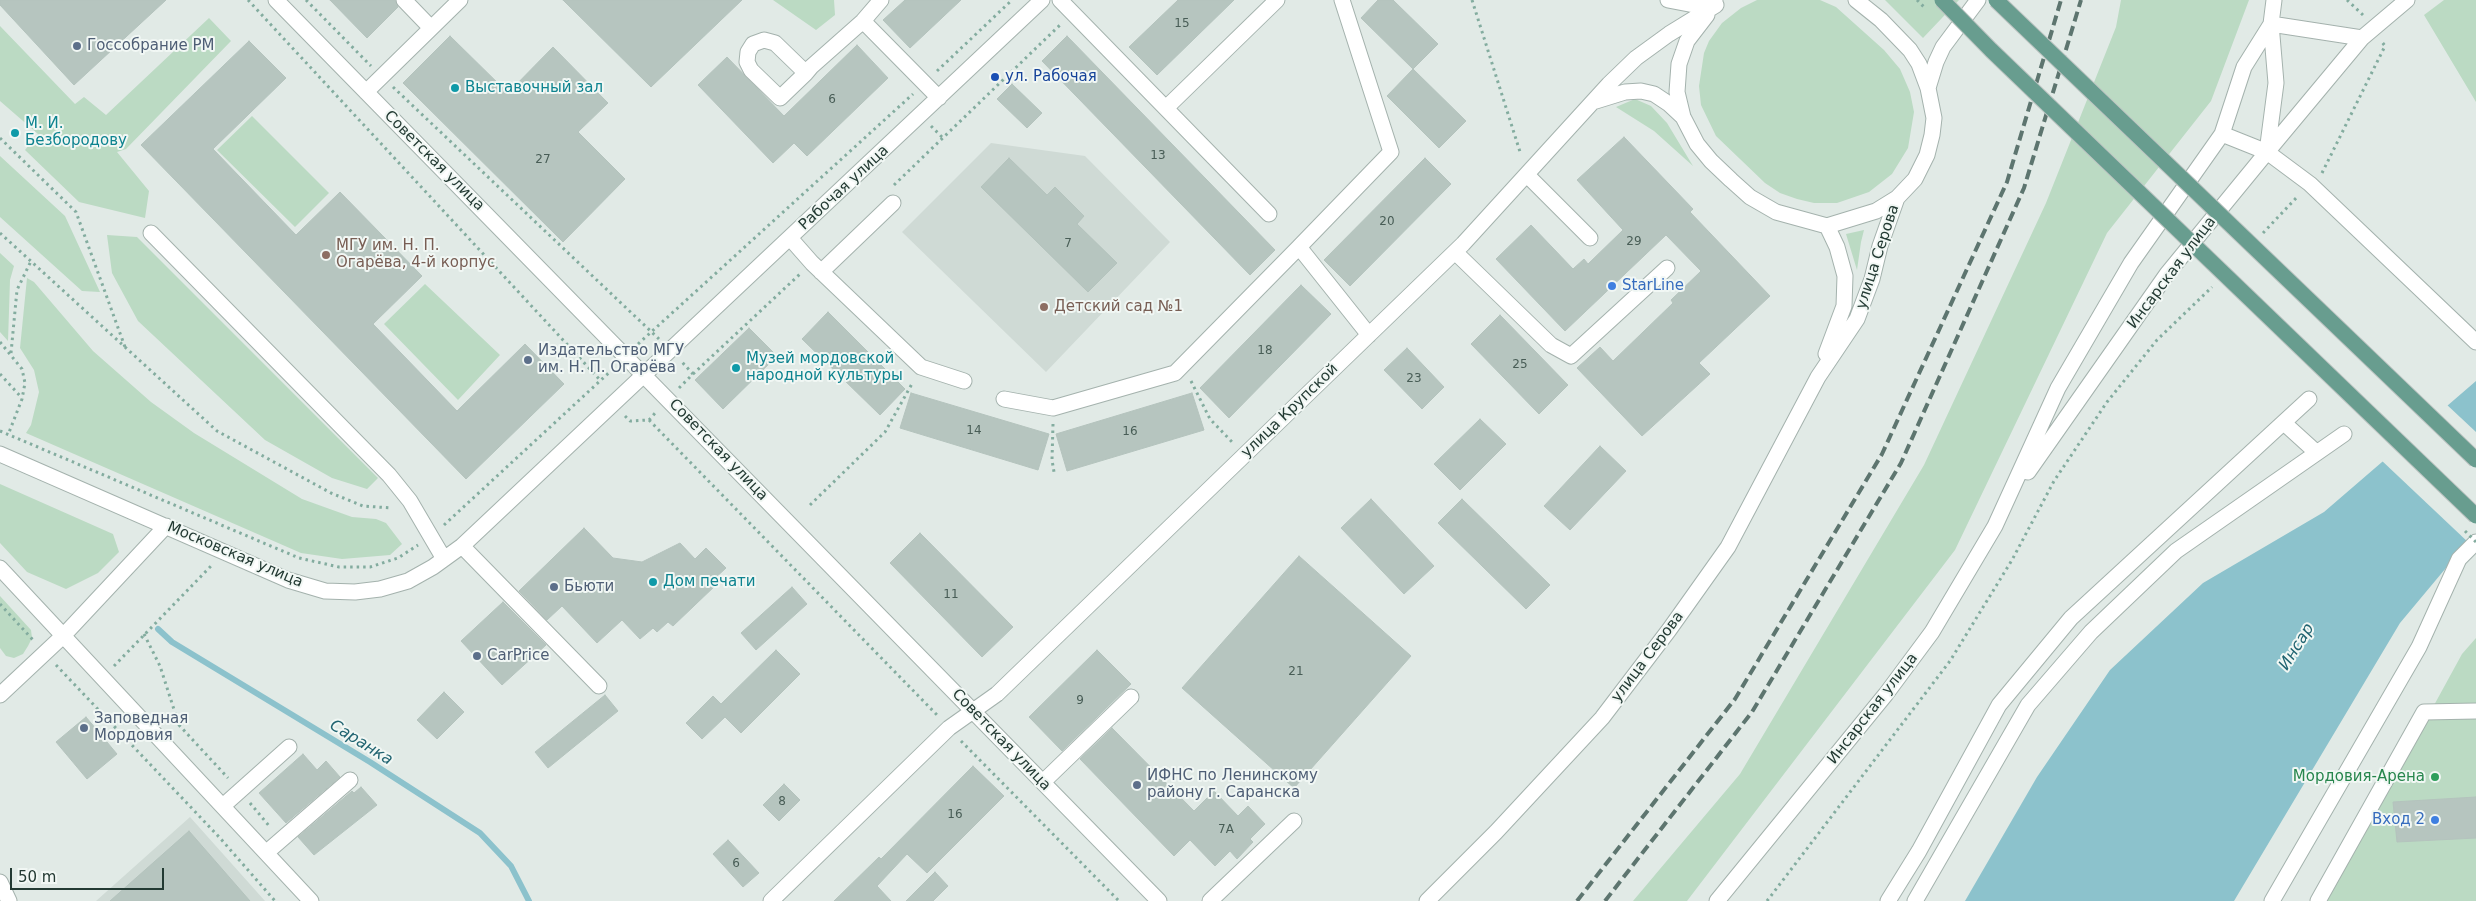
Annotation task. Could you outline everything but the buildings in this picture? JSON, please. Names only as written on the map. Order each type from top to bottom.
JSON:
[{"type":"main road","points":[[1942,0],[1991,50],[2476,516]]},
{"type":"main road","points":[[1996,0],[2476,460]]},
{"type":"street","name":"Советская улица","points":[[276,0],[1159,901]]},
{"type":"street","points":[[404,0],[431,28]]},
{"type":"street","points":[[366,92],[460,0]]},
{"type":"street","points":[[806,73],[863,21],[881,0]]},
{"type":"street","name":"Рабочая улица","points":[[644,375],[1042,0]]},
{"type":"street","points":[[1060,0],[1269,214]]},
{"type":"street","points":[[1166,108],[1277,0]]},
{"type":"street","points":[[1004,399],[1054,408],[1175,373],[1391,152],[1342,0]]},
{"type":"street","points":[[1668,0],[1694,5],[1718,2]]},
{"type":"street","name":"улица Серова","points":[[1427,901],[1496,832],[1602,718],[1670,630],[1728,547],[1818,377],[1857,319],[1872,280],[1880,246],[1897,198],[1915,180],[1929,148],[1934,118],[1928,88],[1919,64],[1910,50],[1881,20],[1856,0]]},
{"type":"street","points":[[1928,88],[1943,46],[1978,0]]},
{"type":"street","name":"Инсарская улица","points":[[2007,502],[2167,274],[2267,152],[2276,83],[2271,24],[2274,0]]},
{"type":"street","points":[[2267,152],[2362,38],[2407,0]]},
{"type":"street","points":[[1718,2],[1698,24],[1687,41],[1679,64],[1677,92],[1683,117],[1698,144],[1711,161],[1750,197],[1776,212],[1826,226],[1876,211],[1897,198]]},
{"type":"street","name":"улица Крупской","points":[[771,901],[949,728],[997,694],[1455,252],[1596,101],[1609,84],[1636,58],[1668,34],[1718,2]]},
{"type":"street","points":[[863,21],[939,98]]},
{"type":"street","points":[[2271,24],[2362,38]]},
{"type":"street","name":"Инсарская улица","points":[[1717,901],[1886,694],[1932,632],[1967,576],[2007,502],[2058,388],[2131,263],[2222,134],[2244,67],[2271,24]]},
{"type":"street","name":"улица Крупской","points":[[1596,101],[1625,92],[1641,91],[1654,94],[1683,117]]},
{"type":"street","points":[[2222,134],[2267,152],[2310,184],[2476,342]]},
{"type":"street","points":[[1527,175],[1590,238]]},
{"type":"street","points":[[821,272],[893,203]]},
{"type":"street","name":"улица Серова","points":[[1818,377],[1844,306],[1845,290],[1845,276],[1841,260],[1826,226]]},
{"type":"street","points":[[152,233],[389,475],[410,501],[444,559]]},
{"type":"street","points":[[790,238],[821,272],[921,367],[964,381]]},
{"type":"street","points":[[1299,247],[1369,335]]},
{"type":"street","points":[[1455,252],[1551,345],[1571,356],[1667,268]]},
{"type":"street","name":"Московская улица","points":[[0,454],[288,580],[324,591],[355,592],[380,589],[408,580],[462,546],[644,375]]},
{"type":"street","points":[[1888,901],[1919,852],[1999,706],[2071,618],[2130,561],[2218,484],[2309,399]]},
{"type":"street","points":[[2284,423],[2317,453]]},
{"type":"street","points":[[1915,901],[2028,706],[2091,632],[2176,551],[2344,434]]},
{"type":"street","points":[[0,695],[64,635],[166,526]]},
{"type":"street","points":[[2272,901],[2419,647],[2459,559],[2476,542]]},
{"type":"street","points":[[462,546],[599,686]]},
{"type":"street","points":[[0,568],[224,804],[311,901]]},
{"type":"street","points":[[1043,782],[1131,696]]},
{"type":"street","points":[[2318,901],[2424,712],[2476,711]]},
{"type":"street","points":[[224,804],[289,747]]},
{"type":"street","points":[[267,852],[350,780]]},
{"type":"street","points":[[1210,901],[1294,821]]},
{"type":"street","points":[[0,882],[9,901]]},
{"type":"path","points":[[248,0],[601,381]]},
{"type":"path","points":[[306,0],[382,77],[651,332]]},
{"type":"path","points":[[0,431],[299,558],[340,567],[370,567],[398,558],[431,537],[1012,0]]},
{"type":"path","points":[[1472,0],[1527,175]]},
{"type":"path","points":[[2257,240],[2325,170],[2384,46],[2375,26],[2347,0]]},
{"type":"path","points":[[0,138],[76,212],[125,347]]},
{"type":"path","points":[[0,233],[217,431],[331,492],[363,506],[395,508],[410,501]]},
{"type":"path","points":[[11,354],[17,290],[31,261]]},
{"type":"path","points":[[1767,901],[1950,661],[2012,560],[2054,481],[2107,402],[2157,340],[2216,283]]},
{"type":"path","points":[[0,342],[22,368],[25,383],[22,399],[8,435]]},
{"type":"path","points":[[1183,365],[1210,419],[1244,455]]},
{"type":"path","points":[[810,505],[885,432],[921,367]]},
{"type":"path","points":[[0,374],[22,399]]},
{"type":"path","points":[[1054,408],[1052,460],[1054,472]]},
{"type":"path","points":[[649,420],[1119,901]]},
{"type":"path","points":[[103,677],[211,565]]},
{"type":"path","points":[[0,604],[220,838],[274,901]]},
{"type":"path","points":[[144,634],[160,666],[179,725],[281,840]]},
{"type":"shaded area","name":"Детский сад №1","points":[[991,143],[1085,156],[1170,242],[1046,372],[902,232]]},
{"type":"shaded area","points":[[190,817],[265,901],[96,901]]},
{"type":"green space","points":[[773,0],[834,0],[835,15],[816,30]]},
{"type":"green space","points":[[1757,0],[1820,0],[1836,7],[1884,50],[1900,69],[1910,92],[1914,112],[1908,148],[1892,174],[1869,192],[1837,203],[1814,203],[1780,193],[1765,183],[1716,136],[1701,105],[1699,86],[1704,53],[1709,41],[1722,23],[1741,8]]},
{"type":"green space","points":[[1885,0],[1959,0],[1923,38]]},
{"type":"green space","points":[[2121,0],[2249,0],[2211,101],[2107,233],[1955,550],[1687,901],[1633,901],[1740,774],[1924,465],[2046,203],[2116,27]]},
{"type":"green space","points":[[2444,0],[2476,0],[2476,102],[2424,15]]},
{"type":"green space","points":[[209,18],[231,41],[126,149],[117,152],[149,191],[145,218],[79,202],[25,150],[38,134],[0,101],[0,26],[75,104],[84,97],[106,115]]},
{"type":"green space","points":[[1635,99],[1651,106],[1667,123],[1693,166],[1654,131],[1616,107]]},
{"type":"green space","points":[[252,116],[329,193],[295,227],[217,150]]},
{"type":"green space","points":[[0,156],[65,216],[100,292],[82,291],[0,217]]},
{"type":"green space","points":[[1864,230],[1861,242],[1857,270],[1846,234]]},
{"type":"green space","points":[[107,235],[137,237],[378,478],[367,489],[332,478],[265,440],[138,321],[112,273]]},
{"type":"green space","points":[[0,253],[14,266],[10,280],[8,341],[0,332]]},
{"type":"green space","points":[[27,278],[34,282],[93,351],[151,402],[194,433],[302,499],[352,517],[376,519],[386,523],[402,544],[390,555],[342,559],[301,553],[26,433],[31,425],[39,392],[34,370],[20,348]]},
{"type":"green space","points":[[425,284],[500,355],[458,400],[384,324]]},
{"type":"green space","points":[[0,484],[113,534],[119,552],[98,573],[66,589],[27,572],[0,543]]},
{"type":"green space","points":[[0,596],[31,630],[32,638],[28,646],[23,654],[14,658],[6,656],[0,648]]},
{"type":"green space","name":"Мордовия-Арена","points":[[2476,638],[2476,901],[2327,901],[2462,654]]},
{"type":"water","name":"Инсар","points":[[2476,381],[2476,532],[2400,623],[2234,901],[1965,901],[2037,777],[2110,670],[2203,583],[2324,512]]},
{"type":"pier","points":[[2445,403],[2476,432],[2476,536],[2470,544],[2380,459]]},
{"type":"waterway","name":"Саранка","points":[[158,629],[172,642],[370,762],[480,833],[511,866],[529,901]]},
{"type":"railway","points":[[1577,901],[1735,699],[1882,454],[2007,182],[2061,0]]},
{"type":"railway","points":[[1605,901],[1752,712],[1901,463],[2024,188],[2081,0]]},
{"type":"place","name":"Госсобрание РМ","points":[[77,46]]},
{"type":"place","name":"ул. Рабочая","points":[[995,77]]},
{"type":"place","name":"Выставочный зал","points":[[455,88]]},
{"type":"place","name":"М. И. Безбородову","points":[[15,133]]},
{"type":"place","name":"МГУ им. Н. П. Огарёва, 4-й корпус","points":[[326,255]]},
{"type":"place","name":"StarLine","points":[[1612,286]]},
{"type":"place","name":"Детский сад №1","points":[[1044,307]]},
{"type":"place","name":"Издательство МГУ им. Н. П. Огарёва","points":[[528,360]]},
{"type":"place","name":"Музей мордовской народной культуры","points":[[736,368]]},
{"type":"place","name":"Дом печати","points":[[653,582]]},
{"type":"place","name":"Бьюти","points":[[554,587]]},
{"type":"place","name":"CarPrice","points":[[477,656]]},
{"type":"place","name":"Заповедная Мордовия","points":[[84,728]]},
{"type":"place","name":"Мордовия-Арена","points":[[2435,777]]},
{"type":"place","name":"ИФНС по Ленинскому району г. Саранска","points":[[1137,785]]},
{"type":"place","name":"Вход 2","points":[[2435,820]]}]
